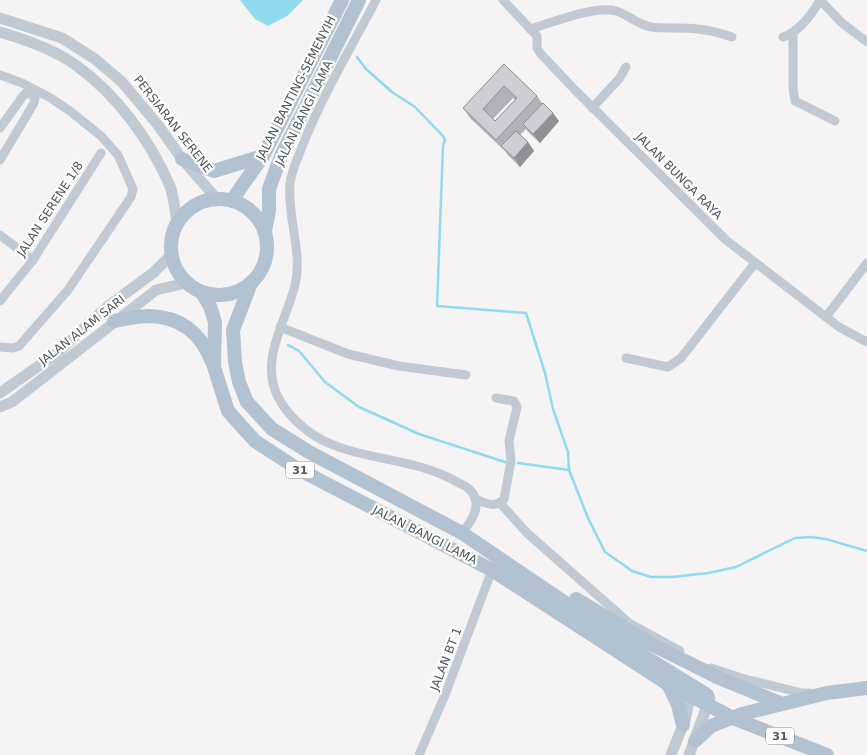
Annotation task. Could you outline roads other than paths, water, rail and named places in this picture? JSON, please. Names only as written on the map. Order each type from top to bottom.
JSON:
[{"type":"main road","name":"JALAN BANTING-SEMENYIH","points":[[232,200],[263,156],[342,0]]},
{"type":"main road","name":"JALAN BANGI LAMA","points":[[171,255],[176,270],[186,282],[202,293],[217,296],[230,295],[245,288],[257,277],[265,263],[268,247],[265,231],[269,212],[269,189],[281,156],[359,0]]},
{"type":"main road","points":[[182,159],[214,171],[263,156]]},
{"type":"main road","points":[[171,255],[171,238],[177,223],[187,211],[200,202],[216,198],[232,200],[246,206],[258,217],[265,231]]},
{"type":"main road","name":"JALAN BANGI LAMA","points":[[251,283],[233,330],[235,362],[239,382],[247,402],[272,429],[309,452],[462,533],[647,658],[691,691],[725,708],[733,718],[827,755]]},
{"type":"main road","name":"JALAN BANGI LAMA","points":[[202,293],[210,306],[215,322],[214,367],[228,411],[255,442],[298,469],[492,570],[668,684],[691,691]]},
{"type":"main road","points":[[114,321],[148,316],[166,318],[191,329],[206,346],[214,367]]},
{"type":"main road","name":"JALAN BANGI LAMA","points":[[510,566],[542,580],[653,645],[717,677],[782,704]]},
{"type":"main road","points":[[668,684],[678,705],[683,725]]},
{"type":"main road","points":[[695,741],[711,726],[733,718],[827,693],[867,688]]},
{"type":"street","points":[[376,0],[308,131],[290,183],[297,256],[295,285],[272,356],[270,376],[278,397],[286,409],[308,431],[325,441],[346,449],[422,467],[447,476],[470,490],[475,499],[473,519],[462,533]]},
{"type":"street","name":"JALAN BUNGA RAYA","points":[[503,0],[537,36],[537,48],[540,53],[592,108],[726,240],[839,327],[867,342]]},
{"type":"street","points":[[783,37],[793,33],[814,11],[820,0],[842,23],[867,42]]},
{"type":"street","points":[[530,29],[568,17],[607,10],[618,11],[644,26],[653,28],[710,30],[732,37]]},
{"type":"street","name":"PERSIARAN SERENE","points":[[0,18],[62,38],[95,59],[122,82],[158,125],[182,159],[216,198]]},
{"type":"street","points":[[0,32],[55,54],[76,65],[112,96],[143,136],[158,162],[170,188],[177,223]]},
{"type":"street","points":[[793,33],[793,89],[795,101],[835,120]]},
{"type":"street","points":[[592,108],[619,79],[626,67]]},
{"type":"street","points":[[0,75],[22,83],[49,97],[101,136],[118,155],[133,189],[131,197],[68,290],[19,346],[13,348],[0,347]]},
{"type":"street","points":[[0,128],[23,96],[26,93],[32,95],[34,103],[0,160]]},
{"type":"street","name":"JALAN SERENE 1/8","points":[[0,301],[33,260],[101,153]]},
{"type":"street","points":[[0,235],[33,260]]},
{"type":"street","name":"JALAN ALAM SARI","points":[[0,393],[56,354],[107,307],[153,273],[171,255]]},
{"type":"street","points":[[626,358],[668,367],[681,358],[755,263]]},
{"type":"street","points":[[826,316],[867,263]]},
{"type":"street","name":"JALAN ALAM SARI","points":[[0,408],[12,402],[156,290],[186,282]]},
{"type":"street","points":[[280,327],[348,354],[399,366],[466,375]]},
{"type":"street","points":[[475,499],[491,505],[500,504],[504,499],[511,461],[509,441],[517,407],[514,401],[496,398]]},
{"type":"street","points":[[500,504],[534,539],[629,623],[711,668],[745,679],[802,693],[827,693]]},
{"type":"street","name":"JALAN BT 1","points":[[419,755],[445,695],[492,570]]},
{"type":"street","points":[[671,755],[683,725],[691,691]]},
{"type":"street","points":[[689,755],[709,701]]},
{"type":"water","points":[[240,0],[303,0],[287,16],[268,26],[255,19]]},
{"type":"waterway","points":[[357,57],[366,69],[392,92],[415,107],[443,136],[445,140],[443,146],[437,306],[526,313],[545,373],[553,409],[568,452],[569,470],[588,518],[605,552],[632,571],[651,577],[672,577],[708,573],[736,567],[795,538],[811,537],[826,539],[867,551]]},
{"type":"waterway","points":[[288,345],[299,351],[325,382],[359,407],[419,434],[508,463]]},
{"type":"waterway","points":[[518,463],[569,470]]}]
